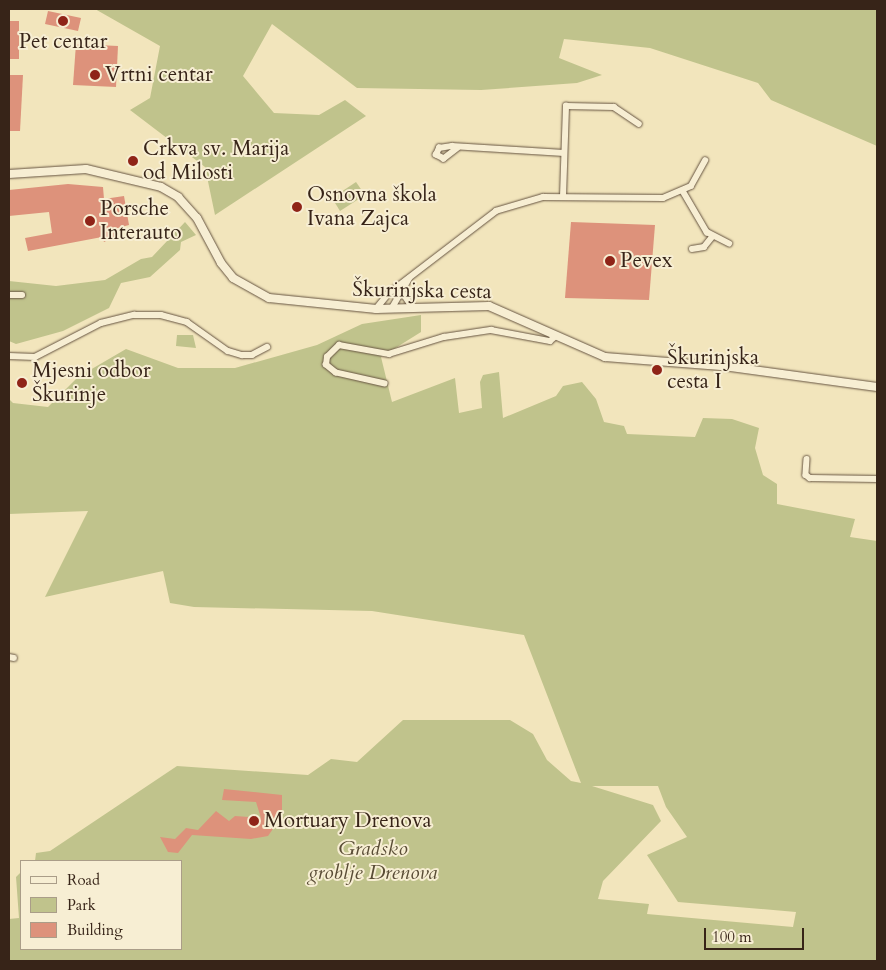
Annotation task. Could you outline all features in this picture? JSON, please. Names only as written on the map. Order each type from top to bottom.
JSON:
[{"type":"street","points":[[562,197],[566,106],[614,107],[639,124]]},
{"type":"street","points":[[458,148],[564,153]]},
{"type":"street","points":[[376,309],[388,294],[409,279],[468,229],[496,211],[530,199],[562,197],[652,200],[683,191],[697,178],[704,161]]},
{"type":"street","name":"Škurinjska cesta","points":[[9,174],[86,169],[161,187],[184,203],[197,218],[220,263],[250,290],[290,302],[376,309],[489,306],[593,354],[628,361],[731,367],[877,387]]},
{"type":"street","points":[[683,191],[712,237],[729,243]]},
{"type":"street","points":[[692,249],[704,247],[712,237]]},
{"type":"street","points":[[392,308],[403,293],[409,279]]},
{"type":"street","points":[[403,293],[413,308]]},
{"type":"street","points":[[9,295],[22,295]]},
{"type":"street","points":[[9,356],[36,357],[102,324],[134,315],[161,315],[187,322],[228,351],[242,355],[252,355],[266,347]]},
{"type":"street","points":[[385,384],[336,372],[326,364],[328,357],[340,345],[389,354],[444,337],[491,330],[550,341],[556,336]]},
{"type":"street","points":[[806,459],[806,475],[810,478],[877,479]]},
{"type":"green space","points":[[95,9],[877,9],[877,146],[771,100],[758,83],[650,48],[564,39],[559,58],[602,75],[577,83],[481,90],[357,88],[272,24],[243,76],[274,113],[319,115],[345,100],[366,116],[215,215],[205,167],[130,110],[150,98],[160,46]]},
{"type":"green space","points":[[356,182],[365,195],[340,211],[332,198]]},
{"type":"green space","points":[[185,222],[196,235],[181,242],[180,250],[150,277],[121,283],[109,308],[63,331],[16,344],[9,341],[9,281],[56,286],[105,280],[141,259],[152,257]]},
{"type":"green space","name":"Gradsko groblje Drenova","points":[[421,315],[421,332],[381,357],[392,402],[455,378],[459,413],[482,408],[480,382],[483,375],[499,372],[503,418],[556,396],[563,386],[582,382],[596,399],[604,422],[624,426],[627,434],[695,437],[703,418],[732,419],[759,428],[755,448],[763,475],[777,484],[777,504],[855,519],[850,537],[877,541],[877,961],[9,961],[9,919],[19,918],[16,877],[20,873],[20,950],[182,950],[182,860],[35,860],[36,853],[50,851],[177,766],[308,775],[331,759],[357,762],[403,720],[510,720],[533,734],[547,760],[571,781],[581,783],[524,635],[372,611],[194,607],[170,603],[163,571],[45,597],[88,511],[9,514],[9,399],[13,403],[48,407],[78,377],[126,349],[178,368],[235,368],[317,345],[362,324]],"holes":[[[592,786],[658,786],[666,807],[687,837],[647,855],[678,902],[796,912],[793,927],[647,914],[649,904],[598,899],[603,881],[661,821],[653,805]]]},
{"type":"green space","points":[[177,335],[193,335],[196,348],[176,346]]},
{"type":"building","name":"Pet centar","points":[[48,11],[81,18],[78,31],[45,24]]},
{"type":"building","points":[[9,21],[19,21],[19,59],[9,59]]},
{"type":"building","name":"Vrtni centar","points":[[76,44],[118,46],[116,87],[73,85]]},
{"type":"building","points":[[9,75],[23,75],[20,131],[9,131]]},
{"type":"building","name":"Porsche Interauto","points":[[68,184],[103,187],[104,199],[124,196],[129,225],[114,229],[116,236],[104,242],[102,237],[28,251],[25,238],[52,233],[49,212],[9,216],[9,190]]},
{"type":"building","name":"Pevex","points":[[571,222],[655,225],[649,300],[565,298]]},
{"type":"building","name":"Mortuary Drenova","points":[[224,789],[282,795],[282,816],[268,836],[251,839],[192,835],[178,853],[168,852],[160,837],[175,839],[186,828],[198,830],[216,811],[229,821],[235,816],[261,818],[256,802],[222,800]]},
{"type":"place","name":"Pet centar","points":[[63,21]]},
{"type":"place","name":"Vrtni centar","points":[[95,75]]},
{"type":"place","name":"Crkva sv. Marija od Milosti","points":[[133,161]]},
{"type":"place","name":"Osnovna škola Ivana Zajca","points":[[297,207]]},
{"type":"place","name":"Porsche Interauto","points":[[90,221]]},
{"type":"place","name":"Pevex","points":[[610,261]]},
{"type":"place","name":"Škurinjska cesta I","points":[[657,370]]},
{"type":"place","name":"Mjesni odbor Škurinje","points":[[22,383]]},
{"type":"place","name":"Mortuary Drenova","points":[[254,821]]}]
